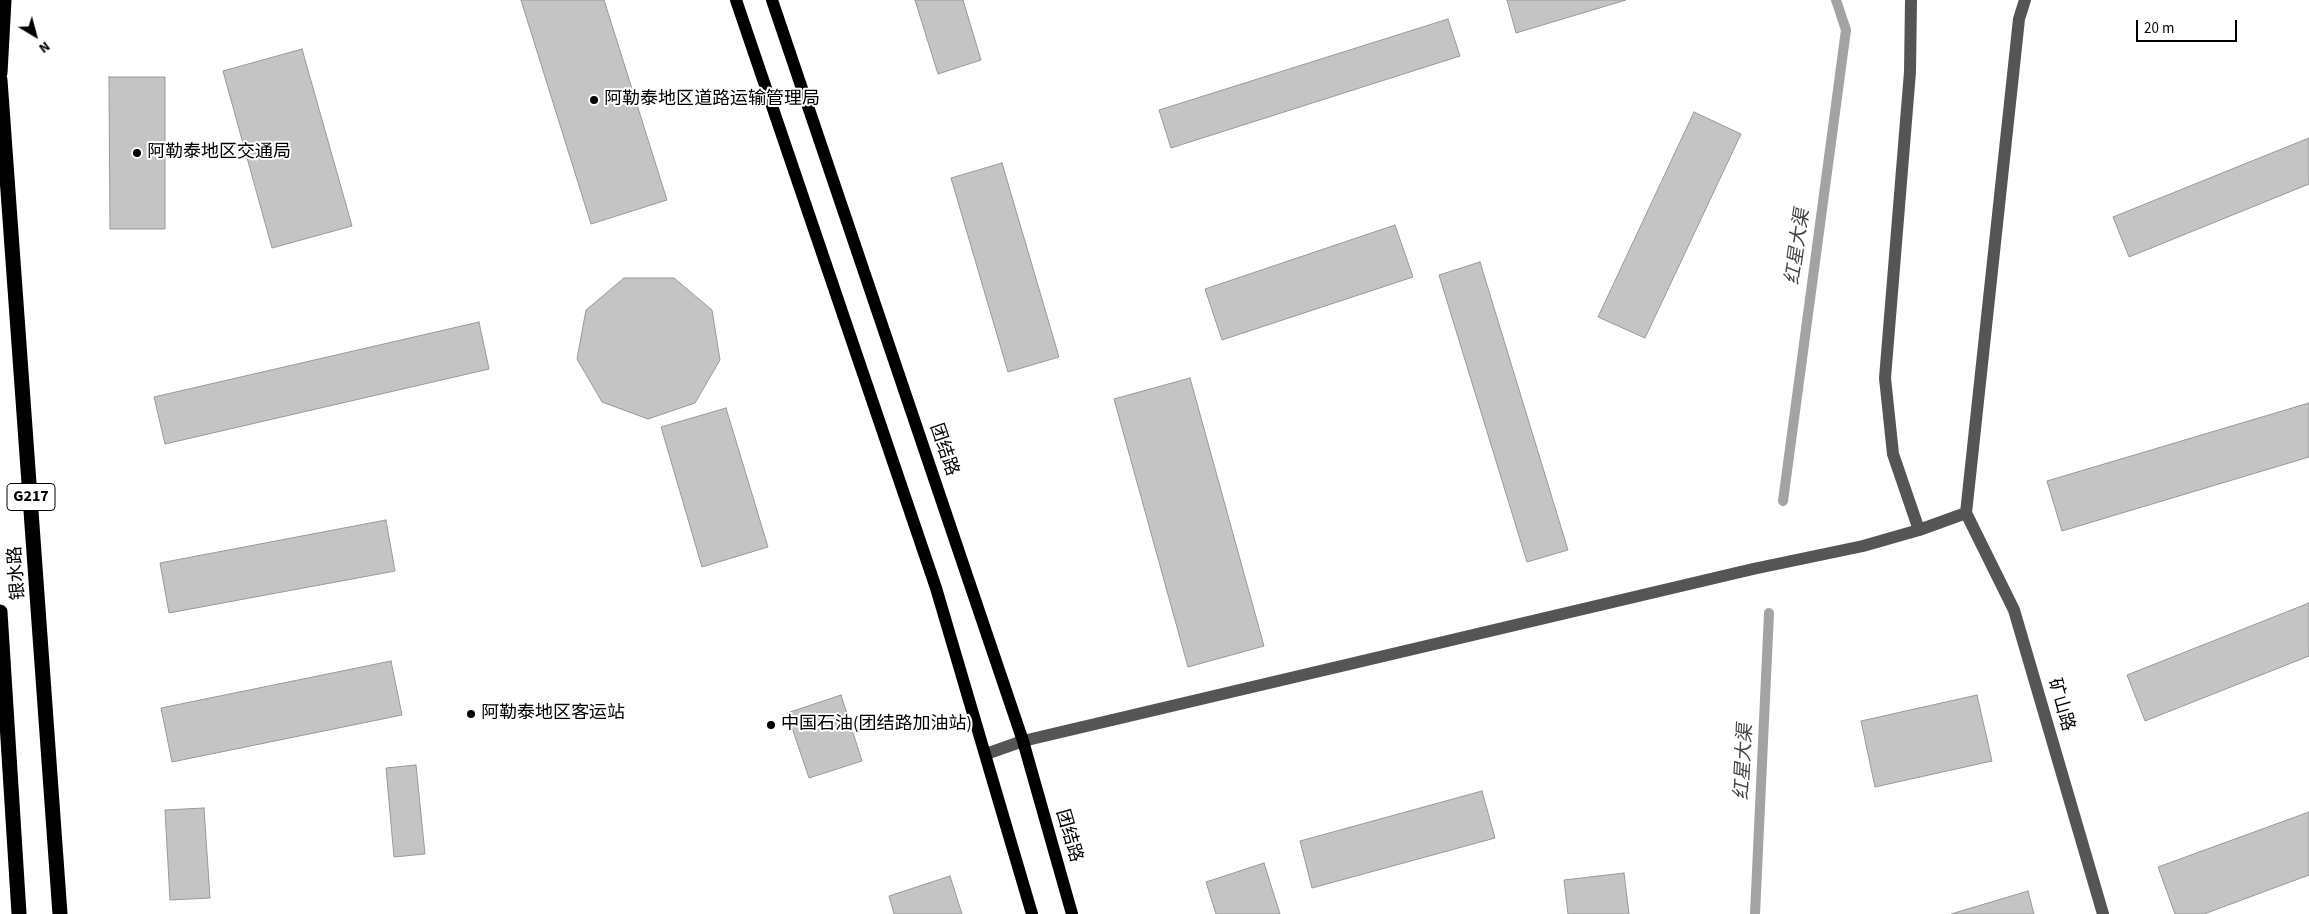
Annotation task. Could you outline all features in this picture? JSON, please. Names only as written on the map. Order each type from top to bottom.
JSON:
[{"type":"highway","points":[[0,73],[4,0]]},
{"type":"highway","name":"银水路","points":[[0,80],[60,914]]},
{"type":"highway","name":"银水路","points":[[0,612],[19,914]]},
{"type":"main road","points":[[736,0],[936,588],[1032,914]]},
{"type":"main road","name":"团结路","points":[[772,0],[1023,741],[1072,914]]},
{"type":"street","points":[[1912,0],[1910,72],[1885,378],[1893,454],[1919,530]]},
{"type":"street","points":[[986,754],[1023,741],[1754,568],[1863,546],[1919,530],[1966,513],[2019,19],[2025,0]]},
{"type":"street","name":"矿山路","points":[[1966,513],[2014,610],[2102,914]]},
{"type":"building","name":"阿勒泰地区道路运输管理局","points":[[521,0],[604,0],[667,200],[591,224]]},
{"type":"building","points":[[915,0],[963,0],[981,60],[938,74]]},
{"type":"building","points":[[1507,0],[1626,0],[1516,33]]},
{"type":"building","points":[[1448,19],[1460,56],[1171,148],[1159,110]]},
{"type":"building","points":[[302,49],[352,226],[272,248],[223,71]]},
{"type":"building","name":"阿勒泰地区交通局","points":[[109,77],[165,77],[165,229],[110,229]]},
{"type":"building","points":[[1694,112],[1741,134],[1645,338],[1598,317]]},
{"type":"building","points":[[2309,138],[2309,184],[2129,257],[2113,217]]},
{"type":"building","points":[[1002,163],[1059,357],[1008,372],[951,178]]},
{"type":"building","points":[[1395,225],[1413,277],[1222,340],[1205,289]]},
{"type":"building","points":[[1480,262],[1568,550],[1527,562],[1439,275]]},
{"type":"building","points":[[624,278],[674,278],[712,310],[720,360],[695,403],[648,419],[602,402],[577,359],[586,310]]},
{"type":"building","points":[[479,322],[489,369],[165,444],[154,397]]},
{"type":"building","points":[[1190,378],[1264,646],[1188,667],[1114,399]]},
{"type":"building","points":[[2309,403],[2309,457],[2062,531],[2047,481]]},
{"type":"building","points":[[726,408],[768,547],[702,567],[661,427]]},
{"type":"building","points":[[386,520],[395,571],[169,613],[160,563]]},
{"type":"building","points":[[2309,603],[2309,656],[2145,721],[2127,675]]},
{"type":"building","points":[[391,661],[402,715],[172,762],[161,708]]},
{"type":"building","points":[[841,695],[862,761],[809,778],[787,713]]},
{"type":"building","points":[[1977,695],[1992,761],[1875,787],[1861,721]]},
{"type":"building","points":[[416,765],[425,854],[394,857],[386,768]]},
{"type":"building","points":[[1482,791],[1495,838],[1312,888],[1300,841]]},
{"type":"building","points":[[204,808],[210,898],[170,900],[165,810]]},
{"type":"building","points":[[2309,812],[2309,875],[2204,914],[2175,914],[2158,867]]},
{"type":"building","points":[[1264,863],[1280,914],[1216,914],[1206,882]]},
{"type":"building","points":[[1624,873],[1629,914],[1568,914],[1564,880]]},
{"type":"building","points":[[950,876],[962,914],[894,914],[889,896]]},
{"type":"building","points":[[2028,891],[2034,914],[1951,914]]},
{"type":"waterway","name":"红星大渠","points":[[1783,501],[1846,30],[1836,0]]},
{"type":"waterway","name":"红星大渠","points":[[1755,914],[1769,613]]},
{"type":"place","name":"阿勒泰地区道路运输管理局","points":[[594,100]]},
{"type":"place","name":"阿勒泰地区交通局","points":[[137,153]]},
{"type":"place","name":"阿勒泰地区客运站","points":[[471,714]]},
{"type":"place","name":"中国石油(团结路加油站)","points":[[771,725]]}]
